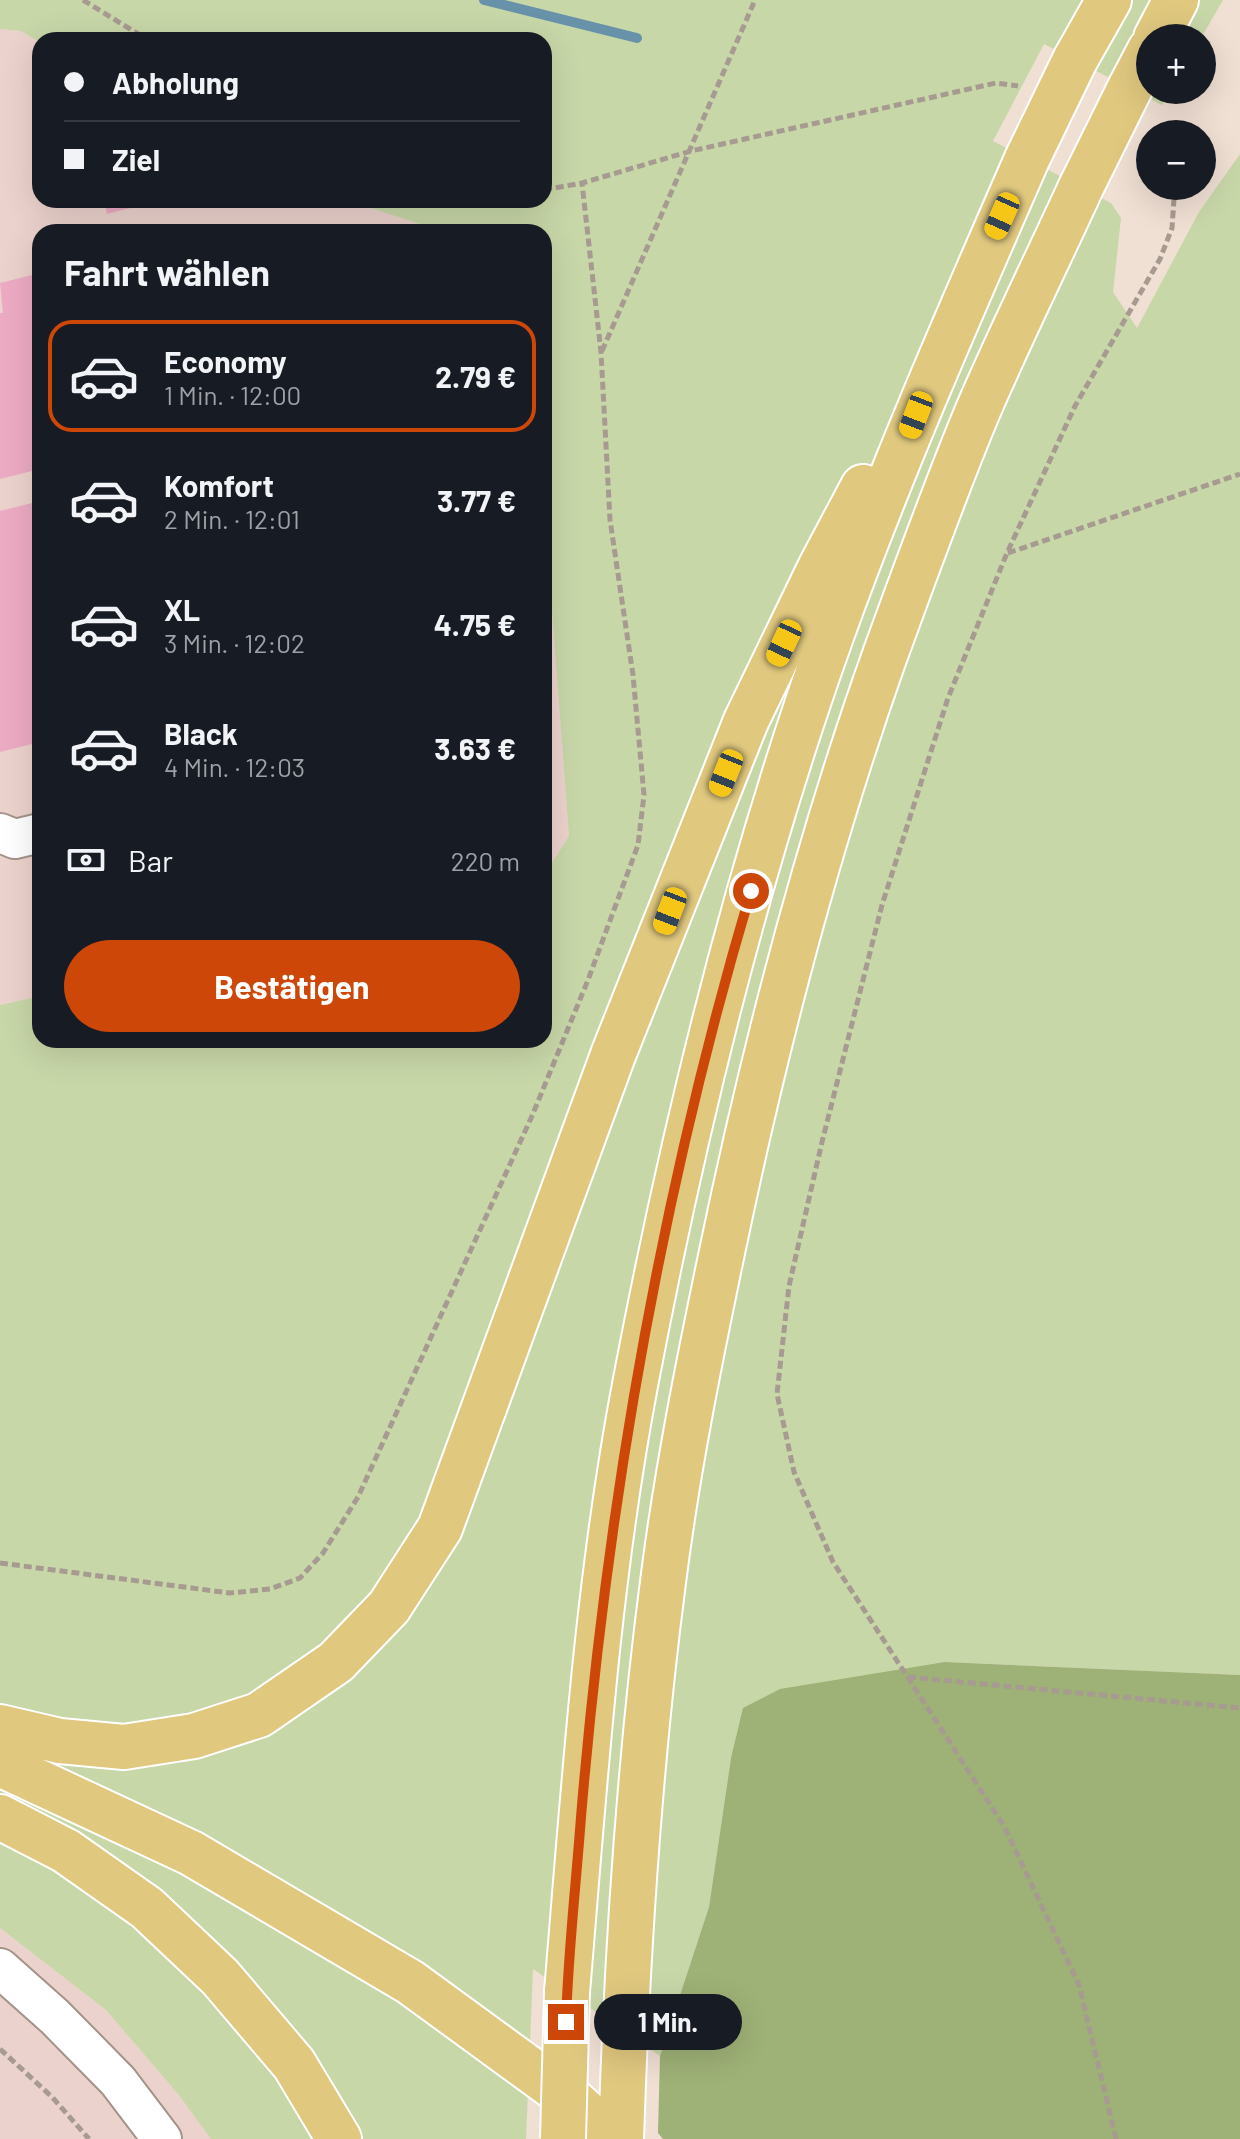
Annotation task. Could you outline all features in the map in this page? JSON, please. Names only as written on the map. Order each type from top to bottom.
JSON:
[{"type":"highway","points":[[563,2139],[567,1992],[586,1759],[606,1574],[635,1388],[685,1146],[735,943],[781,787],[831,637],[926,387],[1027,159],[1075,60],[1109,0]]},
{"type":"highway","points":[[1163,24],[1176,0]]},
{"type":"highway","points":[[621,2139],[625,2032],[644,1764],[663,1581],[691,1398],[741,1158],[791,958],[836,804],[885,656],[979,410],[1081,187],[1136,77]]},
{"type":"highway","points":[[0,1727],[60,1741],[124,1747],[194,1736],[259,1715],[336,1662],[389,1607],[440,1528],[613,1055],[746,721],[828,552],[866,483],[926,387]]},
{"type":"highway","points":[[0,1764],[191,1853],[410,1982],[573,2101],[615,2139]]},
{"type":"highway","points":[[0,1793],[179,1877],[306,1949],[395,2003],[576,2139]]},
{"type":"highway","points":[[0,1817],[66,1851],[147,1908],[220,1977],[294,2064],[339,2139]]},
{"type":"street","points":[[0,833],[15,839],[32,835]]},
{"type":"street","points":[[0,1968],[55,2017],[118,2081],[162,2139]]},
{"type":"path","points":[[83,0],[135,32]]},
{"type":"path","points":[[601,352],[755,0]]},
{"type":"path","points":[[552,189],[582,183],[691,151],[996,83],[1019,86]]},
{"type":"path","points":[[0,1563],[230,1593],[270,1589],[300,1578],[323,1553],[358,1497],[532,1116],[588,980],[638,845],[644,795],[633,675],[610,520],[601,352],[582,183]]},
{"type":"path","points":[[1116,2139],[1079,1985],[1004,1826],[833,1562],[794,1472],[777,1394],[789,1286],[882,905],[948,698],[1007,553],[1075,406],[1160,259],[1172,228],[1174,200]]},
{"type":"path","points":[[1007,553],[1240,474]]},
{"type":"path","points":[[908,1677],[1240,1708]]},
{"type":"path","points":[[0,2049],[52,2097],[89,2139]]},
{"type":"shaded area","points":[[0,29],[20,31],[32,38],[32,208],[370,208],[420,224],[32,224],[32,998],[0,1005]]},
{"type":"shaded area","points":[[552,611],[569,836],[552,863]]},
{"type":"shaded area","points":[[0,1928],[106,2010],[178,2094],[211,2139],[0,2139]]},
{"type":"green space","points":[[0,0],[1223,0],[1209,24],[1136,24],[1136,92],[1044,44],[993,141],[1111,203],[1121,218],[1113,292],[1137,328],[1199,212],[1207,200],[1216,200],[1216,188],[1240,154],[1240,1675],[945,1662],[731,1758],[709,1907],[660,2056],[533,1969],[526,2139],[211,2139],[178,2094],[106,2010],[0,1928],[0,1005],[32,998],[32,1048],[552,1048],[552,863],[569,836],[552,611],[552,224],[420,224],[370,208],[552,208],[552,32],[32,32],[32,38],[20,31],[0,29]]},
{"type":"green space","points":[[945,1662],[1240,1675],[1240,2139],[663,2139],[658,2133],[660,2056],[709,1907],[731,1758],[743,1708],[780,1689]]},
{"type":"building","points":[[106,208],[131,208],[107,214]]},
{"type":"building","points":[[32,275],[32,471],[0,479],[0,313],[3,313],[0,283]]},
{"type":"building","points":[[32,503],[32,744],[0,752],[0,511]]},
{"type":"waterway","points":[[484,0],[637,38]]},
{"type":"route","points":[[566,2022],[586,1759],[606,1574],[635,1388],[685,1146],[735,943],[751,891]]}]
